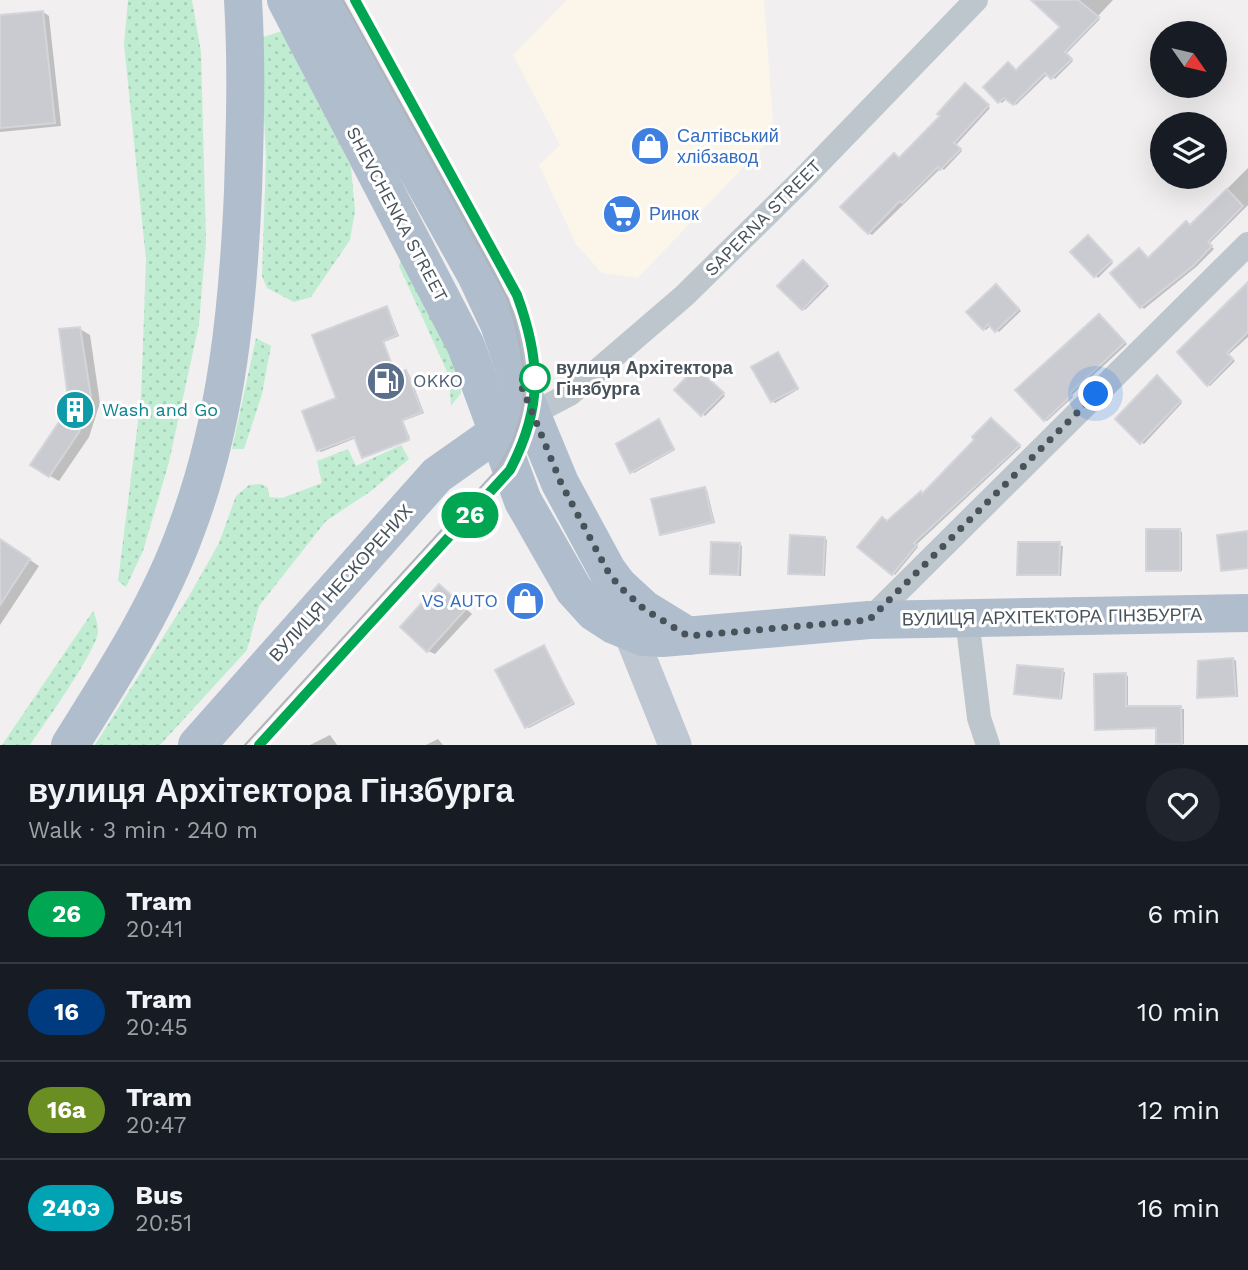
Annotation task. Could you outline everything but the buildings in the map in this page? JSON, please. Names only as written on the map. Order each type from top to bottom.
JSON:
[{"type":"main road","points":[[217,0],[242,217]]},
{"type":"main road","points":[[244,18],[252,28],[274,21],[288,23],[303,10]]},
{"type":"main road","name":"SHEVCHENKA STREET","points":[[303,10],[477,275],[499,324],[532,414],[574,509],[607,570],[628,596],[688,636]]},
{"type":"main road","name":"SHEVCHENKA STREET","points":[[303,10],[408,232],[466,345],[523,500],[574,590],[594,612],[630,634]]},
{"type":"main road","points":[[70,745],[143,625],[168,576],[195,503],[218,419],[236,313],[247,81],[244,18]]},
{"type":"main road","name":"ВУЛИЦЯ НЕСКОРЕНИХ","points":[[197,745],[437,475],[498,432],[532,414]]},
{"type":"main road","points":[[628,596],[630,634],[675,745]]},
{"type":"main road","name":"ВУЛИЦЯ АРХІТЕКТОРА ГІНЗБУРГА","points":[[630,634],[662,638],[869,620],[1248,613]]},
{"type":"street","name":"SAPERNA STREET","points":[[532,414],[570,394],[684,296],[802,180],[976,0]]},
{"type":"street","points":[[869,620],[1248,244]]},
{"type":"street","points":[[967,619],[979,718],[988,745]]},
{"type":"shaded area","points":[[567,0],[764,0],[774,135],[638,278],[602,273],[576,244],[539,165],[560,145],[513,55]]},
{"type":"green space","points":[[128,0],[192,0],[201,52],[206,241],[199,324],[169,462],[143,551],[126,587],[118,581],[141,398],[146,260],[124,44]]},
{"type":"green space","points":[[282,31],[351,167],[355,211],[350,240],[311,297],[294,302],[267,288],[262,276],[266,157],[260,38]]},
{"type":"green space","points":[[404,253],[460,369],[461,393],[451,406],[449,376],[399,266]]},
{"type":"green space","points":[[256,338],[271,346],[262,394],[244,449],[232,449]]},
{"type":"green space","points":[[401,445],[409,459],[371,491],[326,521],[259,606],[247,650],[160,745],[95,745],[189,596],[219,543],[236,496],[249,485],[261,484],[268,488],[269,497],[282,498],[322,483],[317,461],[348,449],[356,466]]},
{"type":"green space","points":[[93,611],[98,629],[95,642],[30,745],[2,745]]},
{"type":"tram line","points":[[245,745],[493,474],[507,453],[516,432],[524,390],[520,345],[508,299],[343,0]]},
{"type":"tram line","points":[[259,745],[511,470],[529,425],[533,404],[535,384],[531,341],[518,295],[355,0]]},
{"type":"tram line","name":"26","points":[[259,745],[499,484],[516,459],[536,398],[530,339],[517,295],[355,0]]},
{"type":"place","name":"Салтівський хлібзавод","points":[[650,146]]},
{"type":"place","name":"Ринок","points":[[622,214]]},
{"type":"place","name":"вулиця Архітектора Гінзбурга","points":[[535,378]]},
{"type":"place","name":"OKKO","points":[[386,381]]},
{"type":"place","name":"Wash and Go","points":[[75,410]]},
{"type":"place","name":"VS AUTO","points":[[525,601]]},
{"type":"route","points":[[535,378],[519,380],[524,396],[561,483],[607,570],[628,596],[661,621],[688,636],[869,620],[1096,394]]}]
